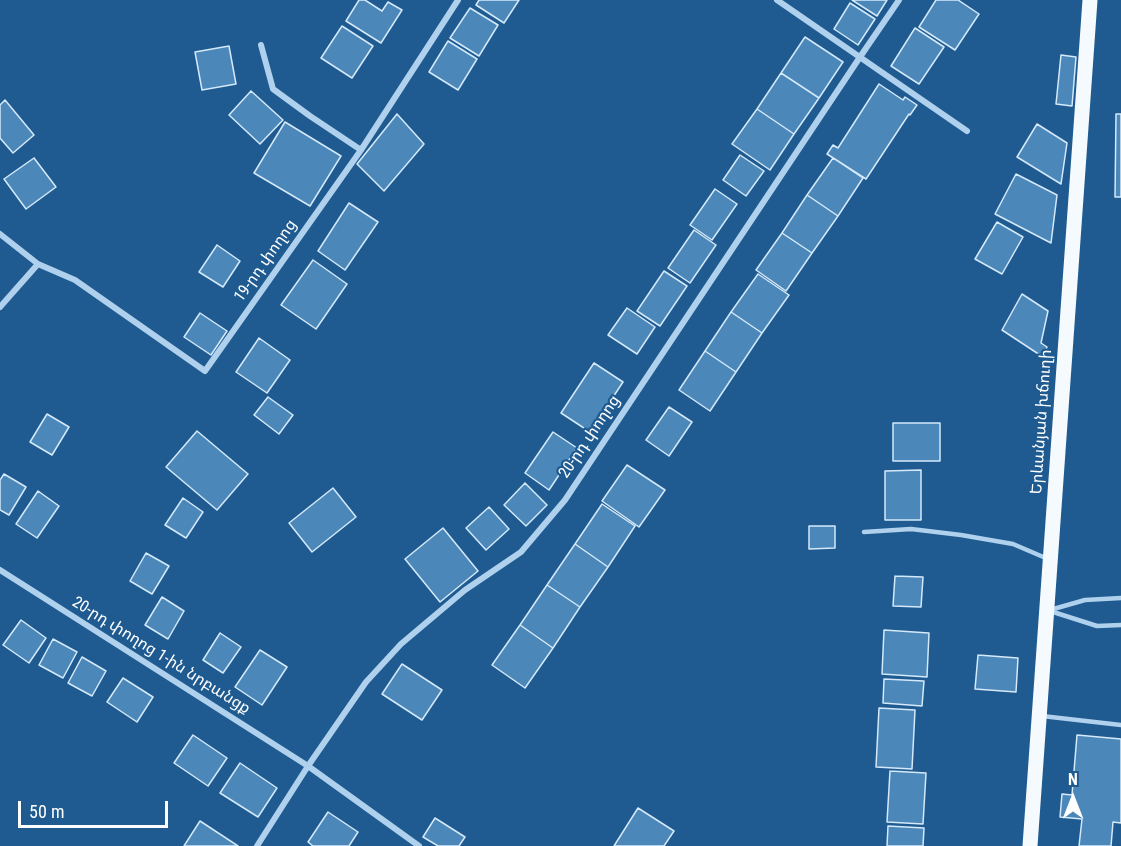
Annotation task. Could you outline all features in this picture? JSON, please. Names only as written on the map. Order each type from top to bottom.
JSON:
[{"type":"main road","name":"Երևանյան խճուղի","points":[[1030,846],[1090,0]]},
{"type":"street","name":"19-րդ փողոց","points":[[38,264],[75,280],[205,371],[361,150],[458,0]]},
{"type":"street","points":[[777,0],[967,131]]},
{"type":"street","name":"20-րդ փողոց","points":[[257,846],[308,766],[366,682],[401,644],[465,590],[521,552],[565,500],[899,0]]},
{"type":"street","points":[[261,45],[273,89],[361,150]]},
{"type":"street","points":[[0,234],[38,264],[0,307]]},
{"type":"street","name":"20-րդ փողոց 1-ին նրբանցք","points":[[0,570],[308,766],[419,846]]},
{"type":"lane","points":[[864,532],[911,529],[961,535],[1013,544],[1051,560]]},
{"type":"lane","points":[[1047,610],[1085,600],[1121,598]]},
{"type":"lane","points":[[1047,610],[1097,626],[1121,625]]},
{"type":"lane","points":[[1039,715],[1121,725]]},
{"type":"building","points":[[359,0],[365,0],[382,11],[388,2],[402,10],[381,43],[346,21]]},
{"type":"building","points":[[479,0],[519,0],[504,23],[476,5]]},
{"type":"building","points":[[852,0],[887,0],[877,16]]},
{"type":"building","points":[[936,0],[958,0],[979,14],[955,50],[919,27]]},
{"type":"building","points":[[850,3],[875,19],[858,45],[834,29]]},
{"type":"building","points":[[470,8],[498,25],[479,56],[450,38]]},
{"type":"building","points":[[342,26],[373,46],[352,78],[321,58]]},
{"type":"building","points":[[915,28],[944,47],[919,84],[891,66]]},
{"type":"building","points":[[805,37],[843,62],[819,98],[781,73]]},
{"type":"building","points":[[448,41],[477,59],[458,90],[429,72]]},
{"type":"building","points":[[229,46],[236,84],[202,90],[195,52]]},
{"type":"building","points":[[1061,55],[1076,57],[1072,106],[1056,104]]},
{"type":"building","points":[[781,73],[819,98],[794,134],[757,109]]},
{"type":"building","points":[[879,84],[903,100],[905,97],[917,105],[866,179],[827,154],[833,145],[838,148]]},
{"type":"building","points":[[251,91],[283,120],[260,144],[229,115]]},
{"type":"building","points":[[5,100],[34,135],[13,153],[0,138],[0,105]]},
{"type":"building","points":[[757,109],[794,134],[770,170],[732,144]]},
{"type":"building","points":[[397,114],[424,144],[384,191],[357,164]]},
{"type":"building","points":[[1116,114],[1121,114],[1121,197],[1115,197]]},
{"type":"building","points":[[285,122],[341,156],[310,206],[254,173]]},
{"type":"building","points":[[1037,124],[1067,143],[1061,184],[1017,157]]},
{"type":"building","points":[[740,155],[764,171],[746,196],[723,180]]},
{"type":"building","points":[[34,158],[56,187],[26,209],[4,179]]},
{"type":"building","points":[[833,158],[863,178],[838,216],[807,195]]},
{"type":"building","points":[[1016,174],[1057,195],[1051,243],[995,214]]},
{"type":"building","points":[[715,189],[737,204],[712,240],[690,225]]},
{"type":"building","points":[[807,195],[838,216],[812,253],[782,233]]},
{"type":"building","points":[[349,203],[378,222],[345,270],[318,251]]},
{"type":"building","points":[[997,222],[1023,237],[1002,274],[975,259]]},
{"type":"building","points":[[694,230],[716,245],[690,283],[668,268]]},
{"type":"building","points":[[782,233],[812,253],[786,291],[756,270]]},
{"type":"building","points":[[217,245],[240,261],[223,287],[199,272]]},
{"type":"building","points":[[313,260],[347,284],[316,329],[281,305]]},
{"type":"building","points":[[664,271],[687,286],[660,326],[637,311]]},
{"type":"building","points":[[758,274],[789,295],[762,333],[731,312]]},
{"type":"building","points":[[1022,294],[1048,311],[1041,343],[1047,347],[1043,357],[1002,330]]},
{"type":"building","points":[[627,308],[655,327],[637,354],[608,335]]},
{"type":"building","points":[[731,312],[762,333],[736,372],[705,351]]},
{"type":"building","points":[[200,313],[227,331],[211,355],[184,337]]},
{"type":"building","points":[[259,338],[290,360],[267,393],[236,372]]},
{"type":"building","points":[[705,351],[736,372],[710,411],[679,390]]},
{"type":"building","points":[[594,363],[623,382],[590,432],[561,413]]},
{"type":"building","points":[[268,397],[293,415],[279,434],[254,415]]},
{"type":"building","points":[[669,407],[692,422],[669,456],[646,440]]},
{"type":"building","points":[[47,414],[69,427],[52,455],[30,442]]},
{"type":"building","points":[[893,423],[940,423],[940,461],[893,461]]},
{"type":"building","points":[[197,431],[248,474],[217,510],[166,467]]},
{"type":"building","points":[[553,432],[577,448],[549,490],[525,473]]},
{"type":"building","points":[[627,465],[665,490],[639,527],[602,501]]},
{"type":"building","points":[[921,470],[921,520],[885,520],[885,471]]},
{"type":"building","points":[[4,474],[26,487],[9,515],[0,510],[0,480]]},
{"type":"building","points":[[525,483],[547,505],[526,526],[504,505]]},
{"type":"building","points":[[333,488],[356,517],[312,552],[289,523]]},
{"type":"building","points":[[38,491],[59,506],[37,538],[16,524]]},
{"type":"building","points":[[183,498],[203,512],[186,538],[165,525]]},
{"type":"building","points":[[602,504],[635,526],[608,567],[575,544]]},
{"type":"building","points":[[489,507],[509,529],[486,550],[466,528]]},
{"type":"building","points":[[809,526],[835,526],[835,548],[809,549]]},
{"type":"building","points":[[443,528],[478,571],[440,602],[405,559]]},
{"type":"building","points":[[575,544],[608,567],[580,607],[547,585]]},
{"type":"building","points":[[146,553],[169,566],[152,594],[130,581]]},
{"type":"building","points":[[895,576],[923,577],[921,607],[893,606]]},
{"type":"building","points":[[547,585],[580,607],[553,648],[520,625]]},
{"type":"building","points":[[162,597],[184,611],[168,639],[145,625]]},
{"type":"building","points":[[21,620],[46,638],[29,663],[3,645]]},
{"type":"building","points":[[520,625],[553,648],[525,688],[492,665]]},
{"type":"building","points":[[884,630],[929,633],[927,677],[882,674]]},
{"type":"building","points":[[220,633],[241,647],[223,673],[203,660]]},
{"type":"building","points":[[53,639],[77,652],[63,678],[39,665]]},
{"type":"building","points":[[260,650],[287,667],[262,705],[235,687]]},
{"type":"building","points":[[978,655],[1018,658],[1016,692],[975,689]]},
{"type":"building","points":[[82,657],[106,671],[92,696],[68,683]]},
{"type":"building","points":[[402,664],[442,690],[422,720],[382,694]]},
{"type":"building","points":[[123,678],[153,697],[137,722],[107,702]]},
{"type":"building","points":[[884,679],[924,681],[922,706],[883,703]]},
{"type":"building","points":[[879,708],[915,710],[912,769],[876,767]]},
{"type":"building","points":[[193,735],[227,758],[208,786],[174,763]]},
{"type":"building","points":[[1077,735],[1121,739],[1121,823],[1113,822],[1111,846],[1079,846],[1082,819],[1060,817],[1062,794],[1072,795]]},
{"type":"building","points":[[240,763],[277,788],[258,817],[220,793]]},
{"type":"building","points":[[890,771],[926,773],[923,824],[887,822]]},
{"type":"building","points":[[638,808],[674,831],[664,846],[614,846]]},
{"type":"building","points":[[328,812],[358,832],[349,846],[313,846],[308,842]]},
{"type":"building","points":[[435,818],[465,837],[459,846],[438,846],[423,837]]},
{"type":"building","points":[[200,821],[238,846],[184,846]]},
{"type":"building","points":[[888,826],[924,828],[923,846],[887,846]]}]
